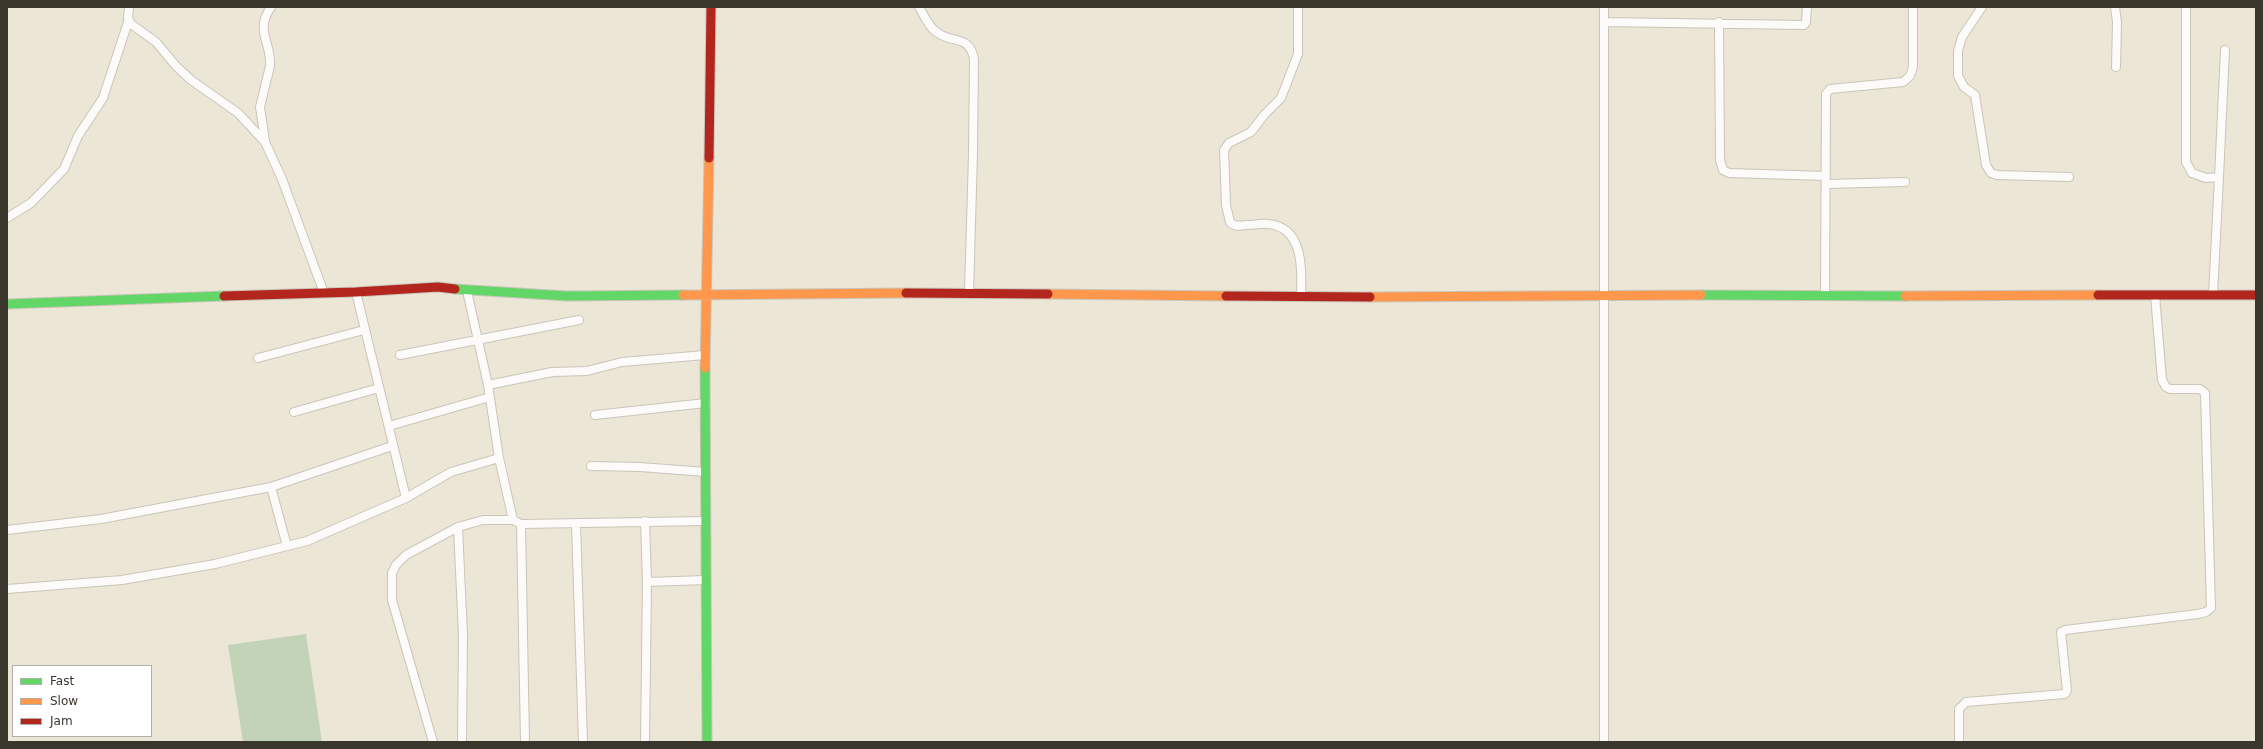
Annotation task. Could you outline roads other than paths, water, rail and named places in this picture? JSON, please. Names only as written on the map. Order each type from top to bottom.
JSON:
[{"type":"street","points":[[7,218],[30,203],[64,169],[78,136],[103,98],[128,22],[129,7]]},
{"type":"street","points":[[265,142],[260,108],[271,62],[263,29],[264,18],[270,7]]},
{"type":"street","points":[[707,742],[705,355],[708,295],[711,7]]},
{"type":"street","points":[[919,7],[938,34],[966,43],[973,54],[973,154],[969,293]]},
{"type":"street","points":[[1298,7],[1298,54],[1281,98],[1265,114],[1254,130],[1229,143],[1223,153],[1226,205],[1230,222],[1236,226],[1268,224],[1287,231],[1293,240],[1301,261],[1301,296]]},
{"type":"street","points":[[1604,7],[1604,742]]},
{"type":"street","points":[[1604,22],[1719,22],[1804,25],[1806,22],[1807,7]]},
{"type":"street","points":[[1825,296],[1826,94],[1830,89],[1903,82],[1910,76],[1913,67],[1913,7]]},
{"type":"street","points":[[1982,7],[1959,44],[1957,60],[1960,80],[1964,87],[1975,95],[1986,165],[1991,173],[1997,175],[2069,176]]},
{"type":"street","points":[[2115,7],[2117,22],[2116,67]]},
{"type":"street","points":[[2186,7],[2186,162],[2192,173],[2206,178],[2219,177]]},
{"type":"street","points":[[128,22],[156,42],[176,66],[191,80],[238,113],[265,142],[275,162],[324,293]]},
{"type":"street","points":[[1719,22],[1720,160],[1723,170],[1729,173],[1826,180],[1905,182]]},
{"type":"street","points":[[2213,295],[2225,50]]},
{"type":"street","points":[[7,304],[356,292],[438,287],[467,291],[567,296],[969,293],[1301,296],[1604,294],[1825,296],[2256,295]]},
{"type":"street","points":[[467,291],[488,385],[499,458],[513,520]]},
{"type":"street","points":[[356,292],[364,330],[389,426],[392,446],[406,498]]},
{"type":"street","points":[[1959,742],[1959,709],[1966,702],[2065,694],[2067,690],[2061,632],[2065,630],[2198,614],[2206,612],[2211,608],[2205,393],[2200,389],[2170,389],[2166,387],[2162,380],[2155,295]]},
{"type":"street","points":[[400,355],[579,320]]},
{"type":"street","points":[[258,358],[364,330]]},
{"type":"street","points":[[488,385],[552,372],[587,370],[622,362],[705,355]]},
{"type":"street","points":[[294,412],[379,388]]},
{"type":"street","points":[[389,426],[490,397]]},
{"type":"street","points":[[595,416],[706,403]]},
{"type":"street","points":[[7,530],[101,519],[271,487],[392,446]]},
{"type":"street","points":[[7,589],[122,580],[215,564],[307,541],[406,498],[451,472],[499,458]]},
{"type":"street","points":[[591,466],[640,467],[706,472]]},
{"type":"street","points":[[271,487],[287,546]]},
{"type":"street","points":[[433,742],[392,600],[392,573],[396,564],[406,555],[458,527],[483,520],[513,520],[521,524],[706,521]]},
{"type":"street","points":[[644,742],[647,582],[646,521]]},
{"type":"street","points":[[521,524],[525,742]]},
{"type":"street","points":[[576,524],[583,742]]},
{"type":"street","points":[[458,527],[463,635],[462,742]]},
{"type":"street","points":[[647,582],[706,580]]}]
